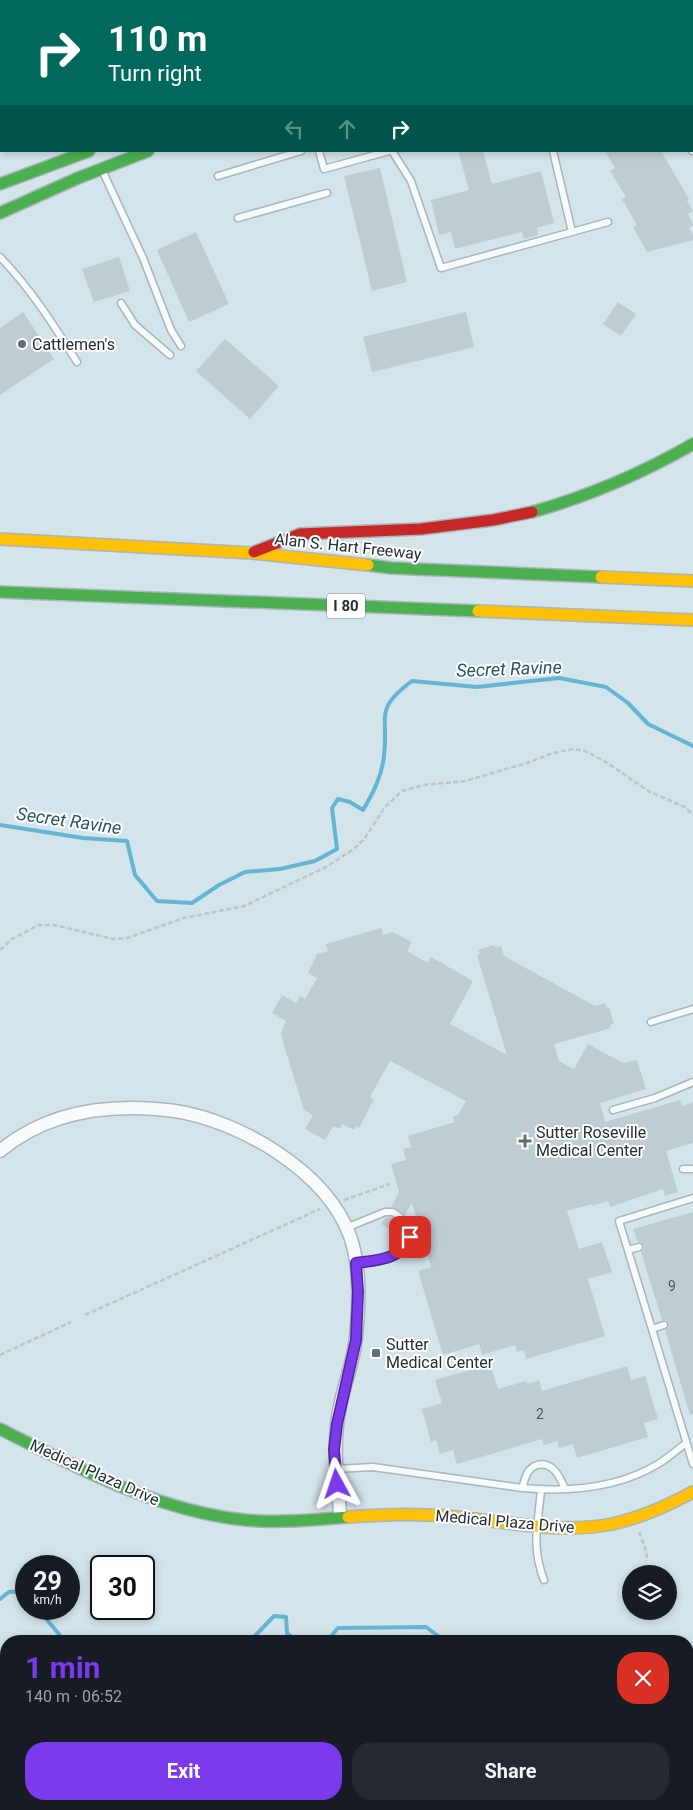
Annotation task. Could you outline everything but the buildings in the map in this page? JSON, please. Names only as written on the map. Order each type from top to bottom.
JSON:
[{"type":"main road","points":[[0,184],[86,152]]},
{"type":"main road","points":[[0,213],[145,152]]},
{"type":"main road","points":[[252,552],[298,534],[420,529],[478,523],[523,515],[600,492],[645,472],[693,444]]},
{"type":"main road","name":"Alan S. Hart Freeway","points":[[0,539],[252,552],[391,568],[693,581]]},
{"type":"main road","name":"I 80","points":[[0,592],[693,620]]},
{"type":"main road","name":"Medical Plaza Drive","points":[[0,1429],[114,1483],[162,1502],[190,1510],[264,1521],[410,1514],[566,1528],[600,1526],[634,1519],[663,1508],[693,1492]]},
{"type":"street","points":[[0,1151],[24,1134],[43,1124],[81,1112],[121,1108],[160,1109],[185,1113],[224,1125],[263,1143],[294,1165],[317,1187],[332,1204],[346,1228],[356,1263],[358,1292],[356,1340],[337,1424],[334,1450],[340,1516]]},
{"type":"lane","points":[[218,176],[298,152]]},
{"type":"lane","points":[[319,152],[324,169],[387,152]]},
{"type":"lane","points":[[392,152],[411,181],[440,268],[608,222]]},
{"type":"lane","points":[[554,152],[572,232]]},
{"type":"lane","points":[[102,169],[143,258],[171,330],[181,346]]},
{"type":"lane","points":[[238,218],[327,193]]},
{"type":"lane","points":[[0,257],[34,295],[77,362]]},
{"type":"lane","points":[[121,303],[135,325],[170,356]]},
{"type":"lane","points":[[651,1022],[693,1009]]},
{"type":"lane","points":[[613,1110],[655,1098],[693,1082]]},
{"type":"lane","points":[[684,1169],[693,1169]]},
{"type":"lane","points":[[693,1198],[619,1221],[693,1464]]},
{"type":"lane","points":[[346,1228],[385,1212],[393,1212],[402,1217],[406,1223],[410,1237],[407,1246],[387,1259],[356,1263]]},
{"type":"lane","points":[[628,1250],[639,1247]]},
{"type":"lane","points":[[652,1329],[664,1325]]},
{"type":"lane","points":[[336,1469],[373,1467],[541,1490],[587,1488],[622,1480],[658,1464],[686,1443]]},
{"type":"lane","points":[[522,1488],[528,1470],[544,1464],[559,1475],[565,1489]]},
{"type":"lane","points":[[541,1490],[535,1548],[544,1580]]},
{"type":"path","points":[[0,950],[12,939],[39,925],[54,925],[114,939],[127,938],[184,918],[244,906],[326,867],[354,849],[365,838],[385,807],[402,792],[424,785],[465,781],[527,763],[552,753],[572,749],[585,752],[606,762],[650,792],[685,807],[693,815]]},
{"type":"path","points":[[85,1315],[310,1213],[390,1184]]},
{"type":"path","points":[[0,1355],[72,1322]]},
{"type":"path","points":[[634,1519],[647,1553],[646,1561]]},
{"type":"waterway","name":"Secret Ravine","points":[[0,825],[83,838],[127,841],[135,875],[157,901],[192,903],[219,885],[245,872],[280,869],[315,861],[337,849],[332,808],[338,799],[350,802],[363,810],[374,791],[381,770],[384,756],[385,714],[387,707],[392,699],[412,681],[477,687],[559,678],[606,687],[628,703],[648,724],[693,746]]},
{"type":"waterway","points":[[0,1599],[9,1592],[15,1592]]},
{"type":"waterway","points":[[256,1635],[274,1616],[286,1617],[287,1633],[289,1635]]},
{"type":"waterway","points":[[47,1620],[60,1635]]},
{"type":"waterway","points":[[332,1635],[338,1628],[426,1627],[437,1635]]},
{"type":"traffic: fast","points":[[0,184],[86,152]]},
{"type":"traffic: fast","points":[[0,213],[78,178],[145,152]]},
{"type":"traffic: fast","points":[[532,512],[574,499],[614,483],[654,465],[693,444]]},
{"type":"traffic: fast","points":[[368,565],[391,568],[601,577]]},
{"type":"traffic: fast","points":[[0,592],[478,611]]},
{"type":"traffic: fast","points":[[0,1429],[119,1486],[149,1498],[212,1515],[258,1521],[296,1521],[348,1517]]},
{"type":"traffic: slow","points":[[0,539],[252,553],[368,565]]},
{"type":"traffic: slow","points":[[601,577],[693,581]]},
{"type":"traffic: slow","points":[[478,611],[693,620]]},
{"type":"traffic: slow","points":[[348,1517],[430,1515],[534,1526],[593,1527],[644,1515],[693,1492]]},
{"type":"traffic: jam","points":[[254,552],[300,534],[421,529],[493,520],[532,512]]},
{"type":"place","name":"Cattlemen's","points":[[22,344]]},
{"type":"place","name":"Sutter Roseville Medical Center","points":[[525,1141]]},
{"type":"place","name":"Sutter Medical Center","points":[[376,1353]]},
{"type":"route","points":[[337,1484],[334,1450],[337,1424],[356,1340],[358,1318],[356,1263],[387,1259],[399,1253],[407,1246],[410,1237]]}]
